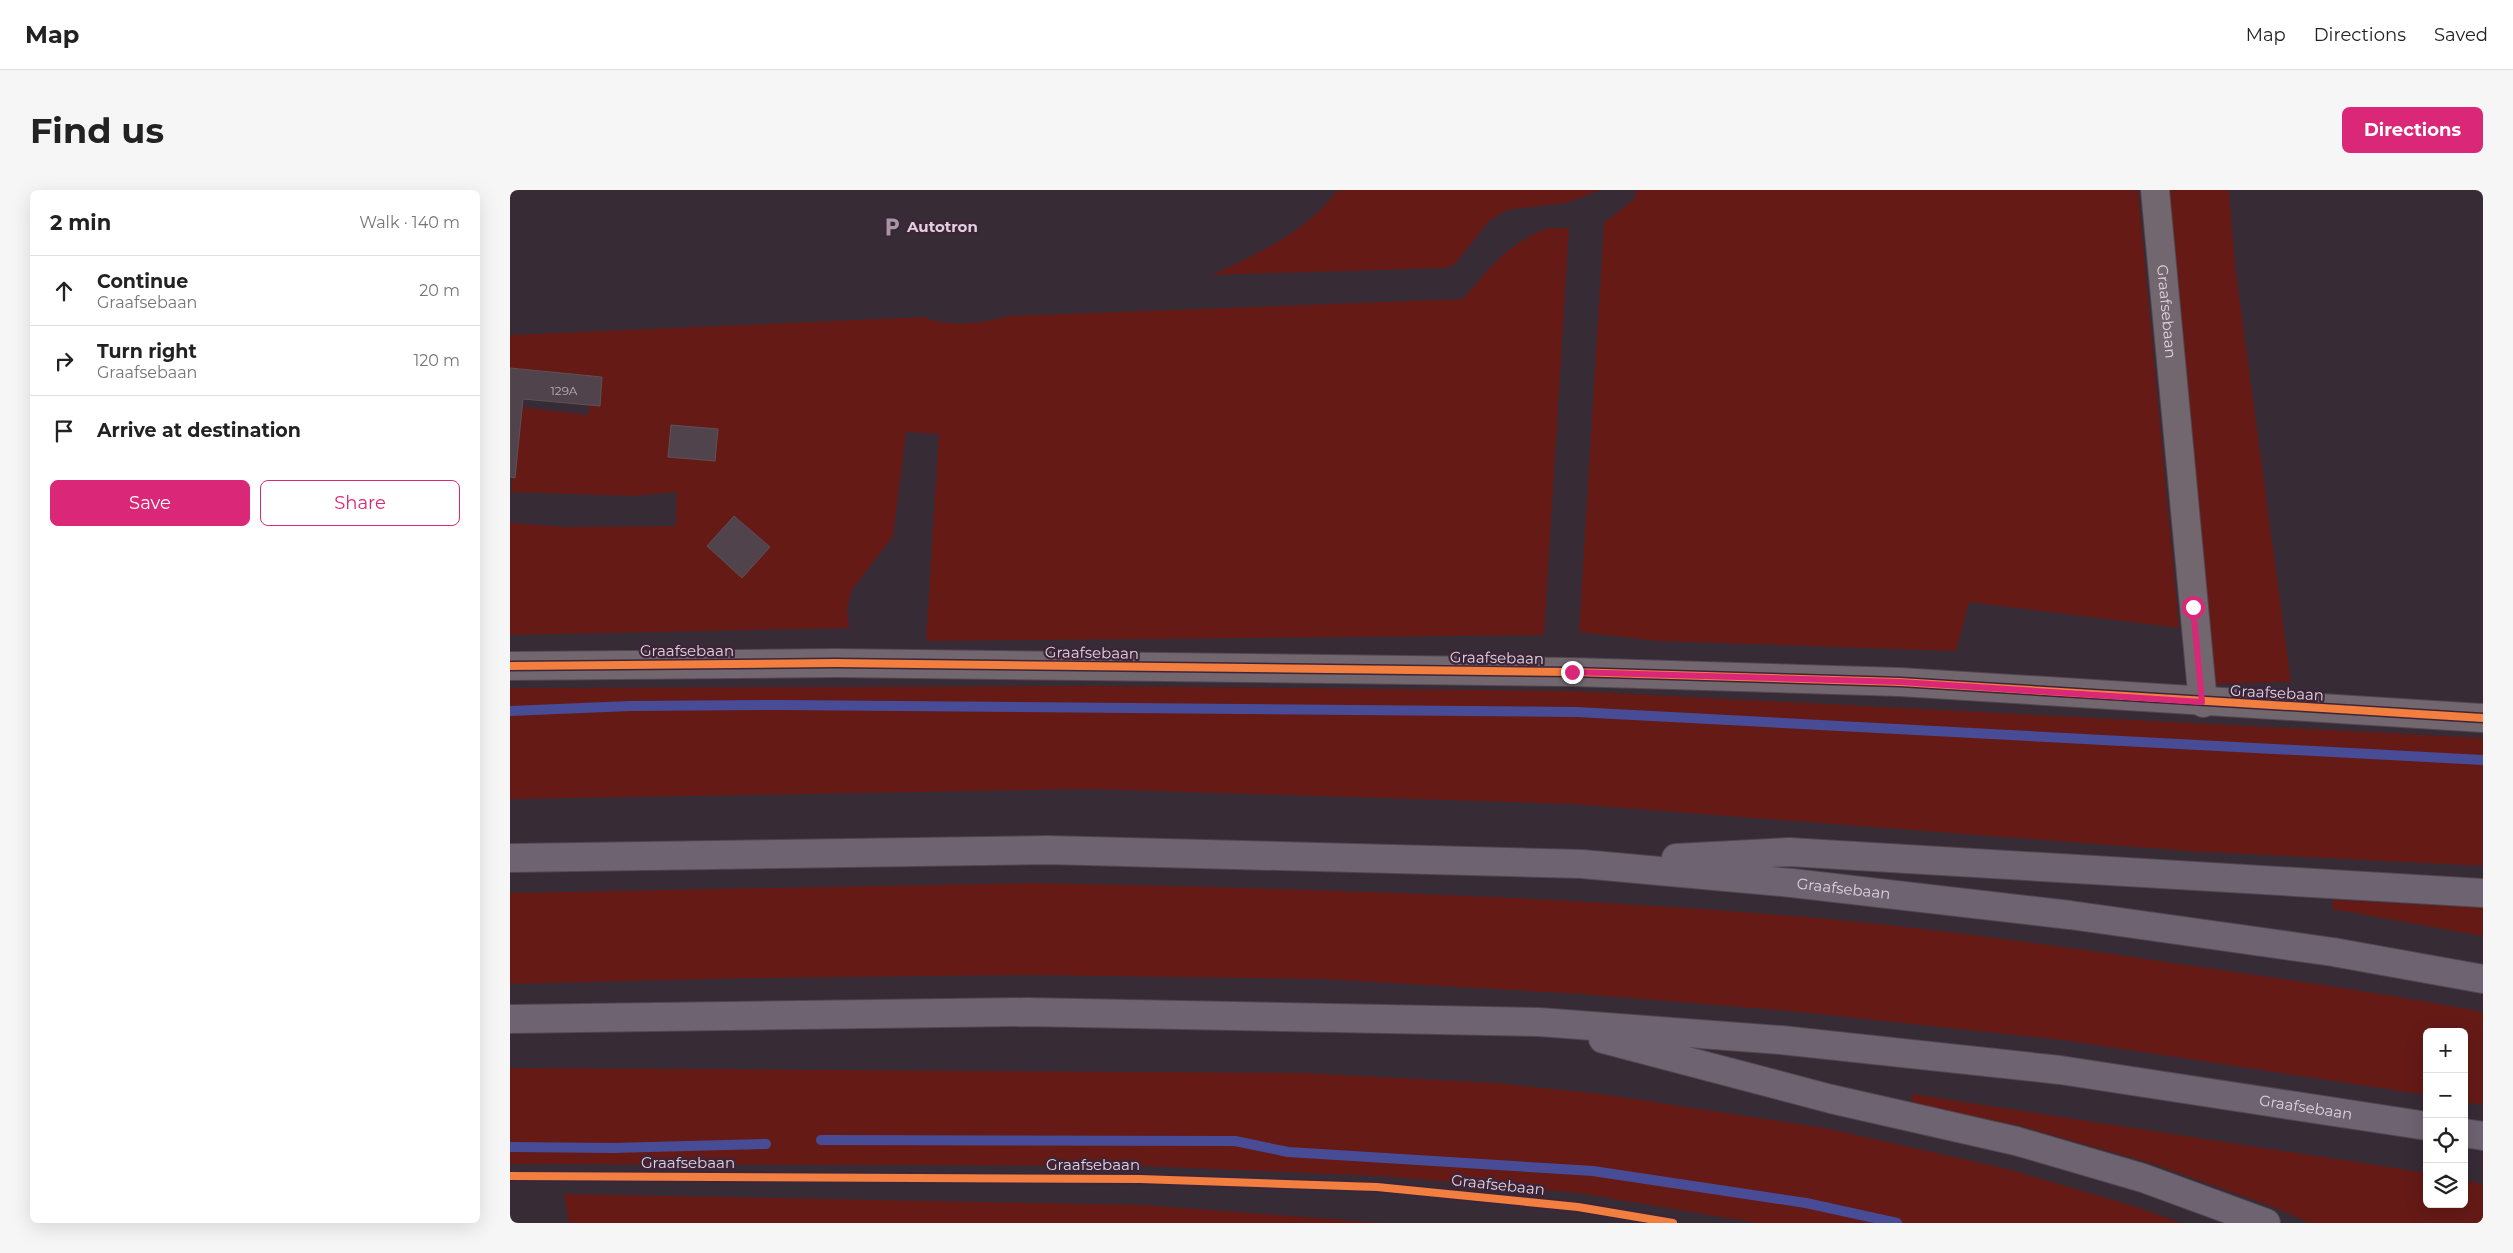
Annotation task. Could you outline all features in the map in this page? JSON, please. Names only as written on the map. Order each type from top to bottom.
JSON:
[{"type":"highway","name":"Graafsebaan","points":[[510,858],[1048,850],[1582,864],[1792,882],[2070,915],[2333,952],[2483,979]]},
{"type":"highway","points":[[1582,864],[1789,852],[2483,893]]},
{"type":"highway","name":"Graafsebaan","points":[[510,1019],[1027,1012],[1539,1022],[1781,1040],[2060,1070],[2423,1125]]},
{"type":"highway","points":[[1539,1022],[1831,1099],[2016,1141],[2144,1178],[2266,1223]]},
{"type":"highway","points":[[2468,1134],[2483,1136]]},
{"type":"street","name":"Graafsebaan","points":[[2155,190],[2202,702]]},
{"type":"street","name":"Graafsebaan","points":[[510,666],[835,664],[1572,672],[1900,682],[2483,718]]},
{"type":"shaded area","points":[[1338,190],[1601,190],[1566,203],[1507,210],[1489,221],[1454,265],[1446,268],[1212,275],[1264,250],[1296,230],[1325,205]]},
{"type":"shaded area","points":[[1637,190],[2138,190],[2179,628],[1969,602],[1956,651],[1658,641],[1579,632],[1604,223],[1634,199]]},
{"type":"shaded area","points":[[2168,190],[2229,190],[2235,266],[2291,682],[2210,684]]},
{"type":"shaded area","points":[[1548,228],[1569,228],[1544,635],[926,641],[939,434],[906,432],[893,536],[852,590],[847,609],[849,628],[510,635],[510,523],[566,527],[676,526],[677,492],[632,496],[511,492],[522,407],[588,415],[592,384],[510,372],[510,335],[924,317],[943,322],[966,323],[989,321],[1008,316],[1463,299],[1500,257],[1521,242]]},
{"type":"shaded area","points":[[1094,686],[1573,691],[2483,738],[2483,866],[2189,851],[1571,804],[1091,789],[510,799],[510,688]]},
{"type":"shaded area","points":[[1031,883],[1222,887],[1603,903],[1793,916],[1893,926],[2094,951],[2411,999],[2483,1012],[2483,1105],[2468,1103],[2468,1028],[2423,1028],[2423,1094],[2063,1040],[1790,1011],[1581,994],[1321,979],[1028,975],[752,978],[510,984],[510,893]]},
{"type":"shaded area","points":[[2333,900],[2483,908],[2483,936],[2332,909]]},
{"type":"shaded area","points":[[510,1068],[1303,1073],[1496,1083],[1601,1094],[1825,1128],[2007,1169],[2137,1207],[2181,1223],[1757,1223],[1579,1193],[1379,1176],[1142,1166],[510,1164]]},
{"type":"shaded area","points":[[1912,1094],[2423,1172],[2423,1208],[2468,1208],[2468,1181],[2483,1184],[2483,1223],[2309,1223],[2281,1210],[2154,1164],[2021,1126],[1912,1103]]},
{"type":"shaded area","points":[[564,1194],[1143,1205],[1384,1223],[569,1223]]},
{"type":"building","points":[[510,368],[602,377],[600,406],[523,399],[515,478],[510,477]]},
{"type":"building","points":[[671,425],[718,429],[715,461],[668,457]]},
{"type":"building","points":[[734,516],[770,547],[742,578],[707,546]]},
{"type":"waterway","points":[[510,711],[630,706],[779,705],[1576,712],[2483,760]]},
{"type":"waterway","points":[[821,1140],[1235,1141],[1288,1152],[1593,1171],[1806,1203],[1897,1223]]},
{"type":"waterway","points":[[510,1147],[612,1148],[766,1144]]},
{"type":"cycle path","points":[[510,666],[835,663],[1572,672],[1900,682],[2483,718]]},
{"type":"cycle path","points":[[510,1176],[1140,1179],[1377,1187],[1578,1207],[1673,1223]]},
{"type":"place","name":"Autotron","points":[[892,227]]},
{"type":"route","points":[[1572,672],[1900,682],[2202,702],[2193,607]]}]
